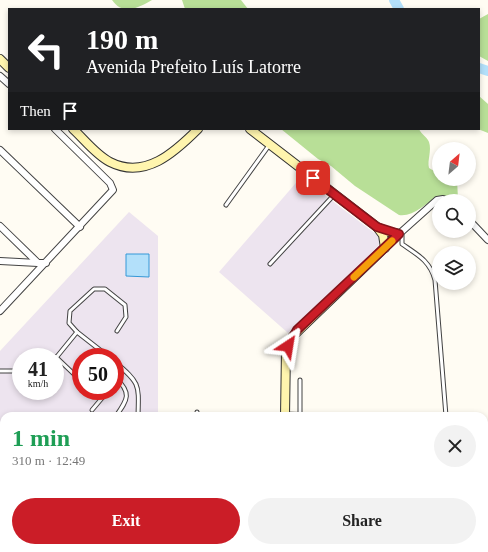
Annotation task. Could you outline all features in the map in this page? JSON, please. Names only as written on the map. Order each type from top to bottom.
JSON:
[{"type":"main road","points":[[0,59],[8,67]]},
{"type":"main road","points":[[74,130],[110,162],[127,167],[136,167],[154,163],[170,155],[197,130]]},
{"type":"main road","points":[[251,130],[377,227],[383,235],[385,248]]},
{"type":"main road","points":[[377,227],[401,233]]},
{"type":"main road","points":[[285,412],[286,350],[293,336],[401,233]]},
{"type":"street","points":[[0,76],[8,83]]},
{"type":"street","points":[[0,311],[113,190],[110,183],[56,130]]},
{"type":"street","points":[[0,150],[80,227]]},
{"type":"street","points":[[401,233],[432,205]]},
{"type":"street","points":[[0,226],[38,263]]},
{"type":"street","points":[[476,227],[488,240]]},
{"type":"street","points":[[0,261],[46,263]]},
{"type":"lane","points":[[226,205],[270,144]]},
{"type":"lane","points":[[270,264],[334,194]]},
{"type":"lane","points":[[401,233],[402,244],[428,263],[432,268],[435,280],[446,412]]},
{"type":"lane","points":[[97,348],[77,332],[69,323],[70,311],[94,289],[105,289],[125,306],[126,317],[117,331]]},
{"type":"lane","points":[[64,348],[77,332]]},
{"type":"lane","points":[[64,365],[72,372]]},
{"type":"lane","points":[[124,369],[131,375],[139,390],[138,412]]},
{"type":"lane","points":[[0,371],[12,371]]},
{"type":"lane","points":[[300,380],[300,412]]},
{"type":"lane","points":[[119,412],[126,401],[127,395],[124,388]]},
{"type":"lane","points":[[92,410],[100,400]]},
{"type":"shaded area","points":[[301,177],[377,235],[380,241],[377,250],[288,333],[219,272]]},
{"type":"shaded area","points":[[129,212],[158,236],[158,412],[0,412],[0,351]]},
{"type":"green space","points":[[112,0],[152,0],[136,8],[121,8]]},
{"type":"green space","points":[[182,0],[241,0],[247,8],[185,8]]},
{"type":"green space","points":[[488,14],[488,61],[480,57],[480,18]]},
{"type":"green space","points":[[480,97],[488,104],[488,133],[480,130]]},
{"type":"green space","points":[[282,130],[420,130],[429,142],[429,168],[432,170],[432,186],[457,186],[458,194],[432,194],[432,201],[415,212],[399,215],[355,186],[331,166],[318,159]]},
{"type":"water","points":[[126,254],[149,254],[149,277],[126,276]]},
{"type":"waterway","points":[[394,0],[398,8]]},
{"type":"waterway","points":[[480,68],[488,71]]},
{"type":"slow traffic","points":[[354,277],[392,241]]},
{"type":"route","points":[[288,346],[297,330],[399,234],[394,234],[377,227],[313,178]]}]
